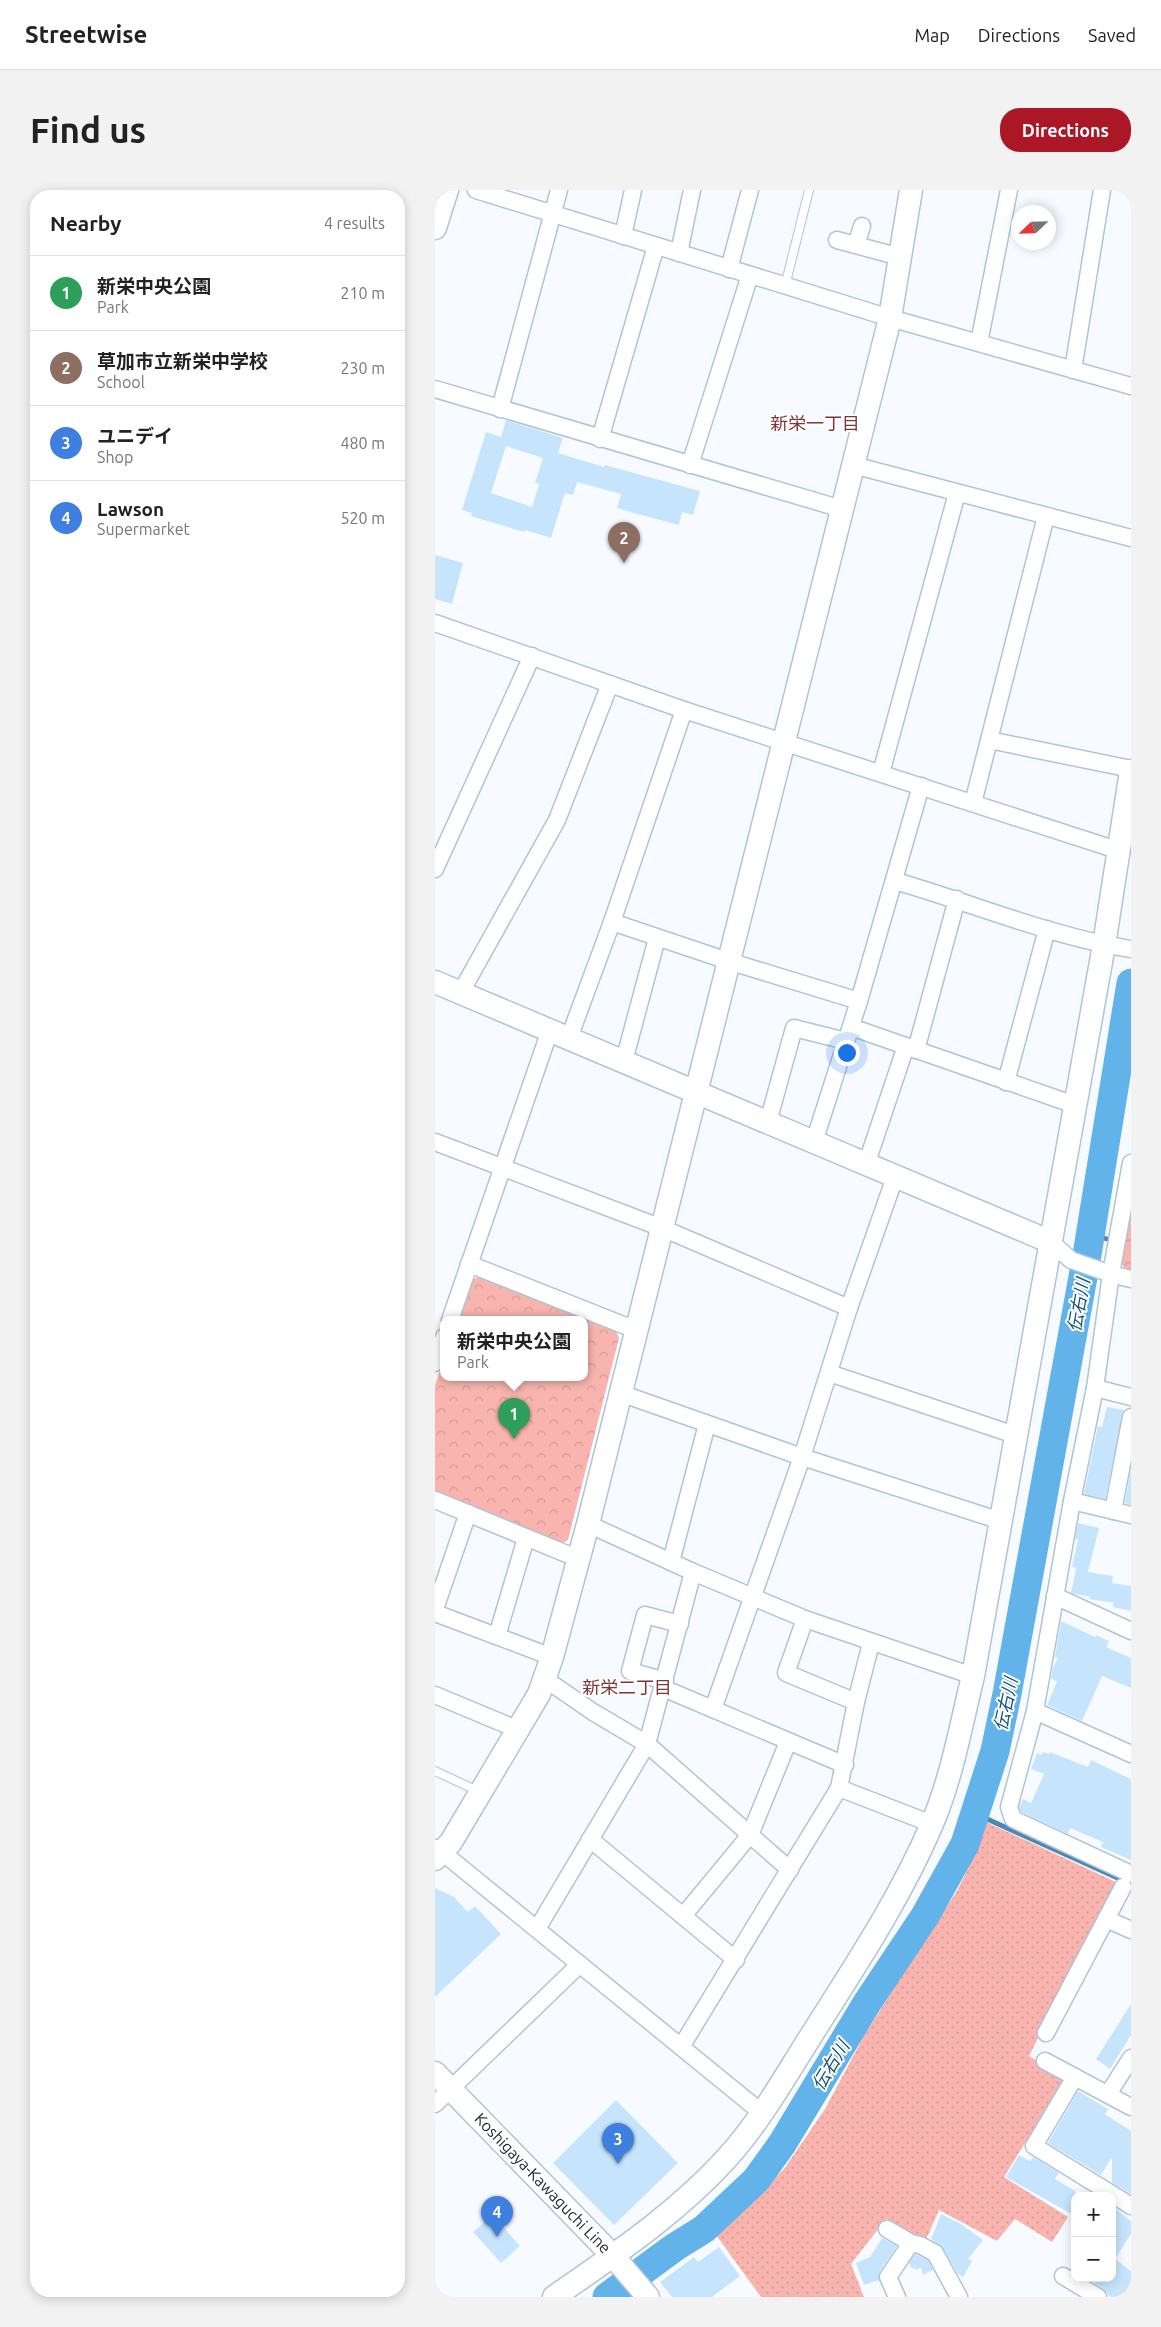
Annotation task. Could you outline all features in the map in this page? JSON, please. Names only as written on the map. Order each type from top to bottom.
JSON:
[{"type":"street","points":[[435,228],[447,190]]},
{"type":"street","points":[[477,190],[889,318],[1131,386]]},
{"type":"street","points":[[500,409],[559,190]]},
{"type":"street","points":[[623,236],[633,190]]},
{"type":"street","points":[[679,253],[692,190]]},
{"type":"street","points":[[729,269],[750,190]]},
{"type":"street","points":[[762,2113],[537,1929],[437,1853],[451,1842],[519,1730],[545,1679],[552,1657],[588,1524],[889,318],[911,190]]},
{"type":"street","points":[[979,344],[1009,190]]},
{"type":"street","points":[[1073,370],[1102,190]]},
{"type":"street","points":[[856,245],[862,226]]},
{"type":"street","points":[[837,240],[900,257]]},
{"type":"street","points":[[601,438],[656,246]]},
{"type":"street","points":[[690,465],[750,275]]},
{"type":"street","points":[[435,389],[842,509]]},
{"type":"street","points":[[853,465],[1131,538]]},
{"type":"street","points":[[881,773],[957,492]]},
{"type":"street","points":[[973,803],[1046,516]]},
{"type":"street","points":[[435,623],[684,710],[1117,850]]},
{"type":"street","points":[[435,869],[440,846],[532,656]]},
{"type":"street","points":[[461,992],[557,820],[610,684]]},
{"type":"street","points":[[451,1316],[501,1167],[559,1034],[611,922],[684,710]]},
{"type":"street","points":[[554,2297],[618,2262],[726,2159],[762,2113],[865,1953],[906,1881],[932,1824],[946,1786],[973,1676],[1105,945],[1117,850],[1131,770],[989,740]]},
{"type":"street","points":[[814,1142],[859,1001],[921,786]]},
{"type":"street","points":[[895,881],[957,899],[1047,930],[1105,945],[1131,949]]},
{"type":"street","points":[[867,1165],[911,1048],[957,899]]},
{"type":"street","points":[[611,922],[728,961],[859,1001]]},
{"type":"street","points":[[1005,1082],[1047,930]]},
{"type":"street","points":[[624,1061],[657,938]]},
{"type":"street","points":[[435,982],[768,1122],[895,1178],[1051,1242],[1071,1260],[1110,1274],[1131,1279]]},
{"type":"street","points":[[768,1122],[793,1028],[849,1034],[911,1048],[1075,1105]]},
{"type":"street","points":[[435,1142],[662,1228],[849,1308]]},
{"type":"street","points":[[1046,2033],[1127,1880],[1013,1819],[1009,1807],[1035,1711],[1072,1501],[1095,1388],[1110,1274],[1131,1163]]},
{"type":"street","points":[[713,1709],[802,1457],[849,1308],[895,1178]]},
{"type":"street","points":[[469,1264],[635,1330]]},
{"type":"street","points":[[435,1363],[440,1349]]},
{"type":"street","points":[[829,1373],[1015,1435]]},
{"type":"street","points":[[1095,1388],[1131,1397]]},
{"type":"street","points":[[620,1393],[802,1457],[1001,1521]]},
{"type":"street","points":[[1113,1511],[1131,1418]]},
{"type":"street","points":[[671,1562],[707,1424]]},
{"type":"street","points":[[435,1500],[579,1559]]},
{"type":"street","points":[[1072,1501],[1131,1515]]},
{"type":"street","points":[[435,1609],[468,1513]]},
{"type":"street","points":[[588,1524],[693,1572],[805,1619],[871,1643],[973,1676]]},
{"type":"street","points":[[497,1636],[526,1538]]},
{"type":"street","points":[[537,1929],[647,1744],[693,1572]]},
{"type":"street","points":[[1055,1596],[1131,1631]]},
{"type":"street","points":[[435,1613],[552,1657]]},
{"type":"street","points":[[680,1624],[645,1615],[630,1671],[664,1684],[713,1709],[788,1742],[845,1765]]},
{"type":"street","points":[[805,1619],[786,1673],[856,1702]]},
{"type":"street","points":[[681,2047],[736,1960],[839,1788],[856,1702],[871,1643]]},
{"type":"street","points":[[545,1679],[593,1712],[647,1744],[790,1870]]},
{"type":"street","points":[[435,1695],[519,1730]]},
{"type":"street","points":[[1035,1711],[1131,1754]]},
{"type":"street","points":[[683,1916],[750,1835],[788,1742]]},
{"type":"street","points":[[839,1788],[932,1824]]},
{"type":"street","points":[[590,1839],[736,1960]]},
{"type":"street","points":[[1106,1919],[1131,1930]]},
{"type":"street","points":[[435,2104],[580,1964]]},
{"type":"street","points":[[1109,2094],[1131,2058]]},
{"type":"street","points":[[1045,2061],[1131,2107]]},
{"type":"street","name":"Koshigaya-Kawaguchi Line","points":[[435,2073],[618,2262],[645,2294]]},
{"type":"street","points":[[1075,2077],[1034,2146],[1131,2206]]},
{"type":"street","points":[[887,2229],[911,2244],[920,2245],[935,2253],[959,2297]]},
{"type":"street","points":[[897,2297],[888,2277],[911,2244]]},
{"type":"street","points":[[1063,2276],[1097,2297]]},
{"type":"lane","points":[[785,286],[809,190]]},
{"type":"lane","points":[[435,1771],[481,1793]]},
{"type":"green space","points":[[1131,1195],[1131,1272],[1127,1272],[1119,1259]]},
{"type":"green space","points":[[480,1276],[579,1316],[459,1316],[472,1280]]},
{"type":"green space","points":[[588,1320],[616,1331],[619,1338],[568,1540],[562,1543],[435,1493],[435,1385],[440,1371],[440,1381],[588,1381]]},
{"type":"green space","points":[[984,1821],[1116,1882],[1029,2056],[1065,2078],[1004,2177],[1068,2217],[1052,2242],[1015,2219],[997,2241],[939,2210],[925,2242],[886,2219],[851,2264],[864,2297],[761,2297],[716,2235],[784,2169],[825,2109],[864,2036],[957,1891],[975,1854]]},
{"type":"building","points":[[506,420],[563,438],[558,453],[604,467],[605,465],[700,491],[693,515],[682,512],[679,525],[634,513],[617,508],[621,494],[577,482],[573,495],[565,493],[551,538],[471,516],[472,513],[462,510],[486,432],[501,437]],"holes":[[[506,446],[543,458],[535,483],[539,484],[532,507],[491,493]]]},
{"type":"building","points":[[435,555],[463,563],[452,604],[435,599]]},
{"type":"building","points":[[1107,1407],[1124,1410],[1105,1499],[1084,1494],[1098,1426],[1102,1427]]},
{"type":"building","points":[[1131,1470],[1131,1505],[1125,1503]]},
{"type":"building","points":[[1078,1523],[1099,1528],[1088,1572],[1113,1576],[1112,1583],[1131,1586],[1131,1611],[1113,1607],[1114,1603],[1089,1599],[1090,1597],[1071,1593],[1076,1568],[1072,1567],[1078,1539],[1075,1539]]},
{"type":"building","points":[[1061,1621],[1095,1637],[1096,1635],[1109,1641],[1106,1647],[1131,1658],[1131,1688],[1102,1676],[1082,1721],[1047,1705],[1057,1682],[1051,1678],[1058,1658],[1055,1657]]},
{"type":"building","points":[[1043,1752],[1049,1754],[1050,1752],[1088,1767],[1091,1760],[1131,1779],[1131,1860],[1101,1847],[1103,1842],[1070,1828],[1068,1834],[1021,1812],[1019,1807],[1023,1799],[1031,1803],[1044,1774],[1031,1769],[1037,1753],[1041,1755]]},
{"type":"building","points":[[435,1888],[454,1897],[468,1912],[475,1906],[501,1934],[435,1997]]},
{"type":"building","points":[[1131,2004],[1131,2035],[1110,2069],[1096,2059]]},
{"type":"building","points":[[1078,2091],[1108,2109],[1105,2114],[1131,2131],[1131,2194],[1112,2183],[1112,2157],[1101,2175],[1048,2143]]},
{"type":"building","points":[[616,2100],[678,2163],[614,2225],[553,2163]]},
{"type":"building","points":[[1019,2155],[1030,2161],[1033,2157],[1059,2173],[1055,2179],[1075,2191],[1071,2192],[1071,2214],[1006,2177]]},
{"type":"building","points":[[1116,2209],[1131,2221],[1131,2234],[1116,2257]]},
{"type":"building","points":[[941,2214],[961,2224],[983,2240],[968,2259],[972,2261],[963,2277],[958,2274],[943,2248],[931,2239]]},
{"type":"building","points":[[493,2215],[520,2246],[501,2263],[473,2232]]},
{"type":"building","points":[[882,2238],[897,2246],[880,2271],[879,2280],[864,2285],[856,2263],[870,2257]]},
{"type":"building","points":[[719,2247],[740,2276],[712,2297],[672,2297],[660,2282],[694,2257],[698,2262]]},
{"type":"building","points":[[915,2254],[928,2260],[933,2270],[923,2275],[921,2268],[912,2269],[909,2263]]},
{"type":"building","points":[[1116,2260],[1131,2271],[1131,2297],[1110,2297],[1103,2288],[1093,2282],[1116,2282]]},
{"type":"waterway","name":"伝右川","points":[[607,2297],[675,2247],[704,2229],[756,2180],[782,2144],[867,2003],[925,1916],[965,1844],[995,1751],[1007,1694],[1087,1255],[1131,983]]},
{"type":"waterway","points":[[1089,1233],[1107,1239]]},
{"type":"waterway","points":[[974,1813],[1131,1884]]},
{"type":"place","name":"草加市立新栄中学校","points":[[624,563]]},
{"type":"place","name":"新栄中央公園","points":[[514,1439]]},
{"type":"place","name":"ユニデイ","points":[[618,2164]]},
{"type":"place","name":"Lawson","points":[[497,2237]]},
{"type":"district","name":"新栄一丁目","points":[[815,423]]},
{"type":"district","name":"新栄二丁目","points":[[627,1687]]}]
